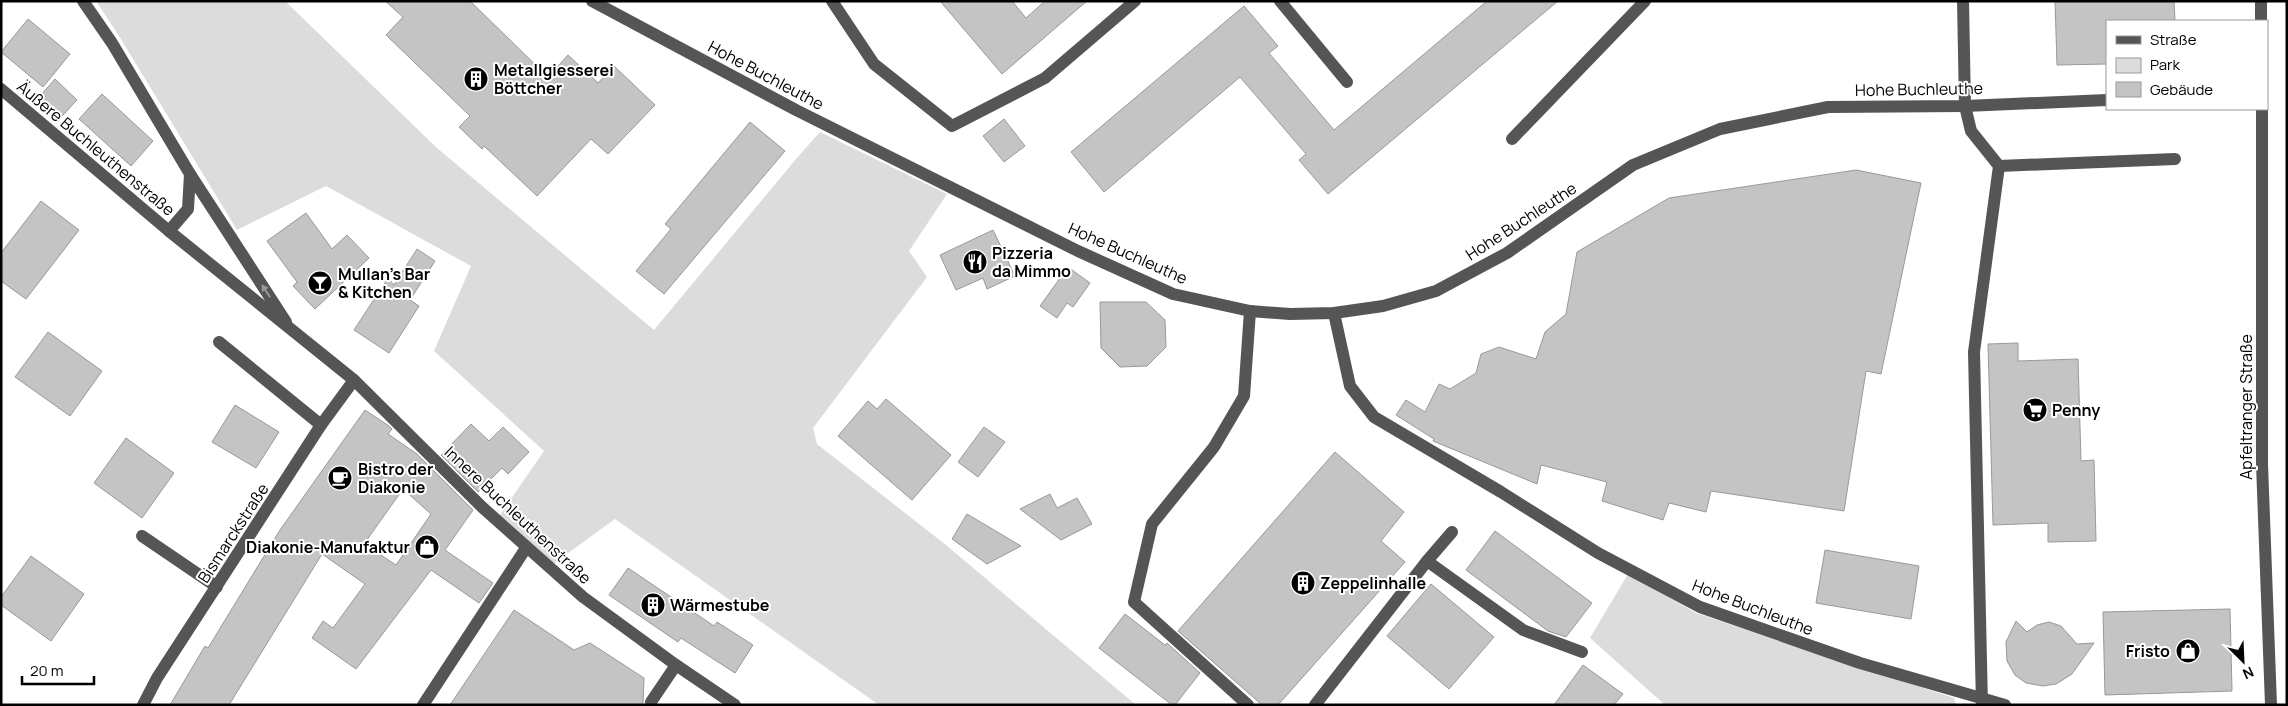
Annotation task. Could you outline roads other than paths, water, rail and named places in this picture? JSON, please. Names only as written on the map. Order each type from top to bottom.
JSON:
[{"type":"street","name":"Innere Buchleuthenstraße","points":[[82,1],[112,43],[190,174],[293,332]]},
{"type":"street","name":"Hohe Buchleuthe","points":[[592,1],[796,110],[1078,251],[1173,294],[1250,311],[1290,314],[1334,313],[1383,306],[1436,291],[1507,253],[1634,165],[1720,129],[1828,107],[1965,106],[2106,100]]},
{"type":"street","points":[[832,1],[874,64],[952,126],[1045,78],[1135,1]]},
{"type":"street","points":[[1280,1],[1347,82]]},
{"type":"street","points":[[1512,139],[1645,1]]},
{"type":"street","points":[[1963,1],[1965,106],[1971,132],[1999,166],[1974,352],[1982,702]]},
{"type":"street","points":[[2261,1],[2261,20]]},
{"type":"street","name":"Äußere Buchleuthenstraße","points":[[1,89],[169,231]]},
{"type":"street","name":"Apfeltranger Straße","points":[[2262,110],[2262,464],[2271,705]]},
{"type":"street","points":[[1999,166],[2175,159]]},
{"type":"street","points":[[169,231],[188,209],[190,174]]},
{"type":"street","name":"Innere Buchleuthenstraße","points":[[169,231],[354,380],[482,507],[583,597],[676,665],[735,705]]},
{"type":"street","points":[[1248,705],[1134,602],[1152,524],[1214,447],[1244,396],[1250,311]]},
{"type":"street","name":"Hohe Buchleuthe","points":[[1334,313],[1350,386],[1374,417],[1501,492],[1598,553],[1700,608],[1860,663],[1982,702],[2005,705]]},
{"type":"street","points":[[219,342],[321,425]]},
{"type":"street","name":"Bismarckstraße","points":[[143,705],[157,678],[321,425],[354,380]]},
{"type":"street","points":[[1315,705],[1427,561],[1452,532]]},
{"type":"street","points":[[142,536],[217,587]]},
{"type":"street","points":[[423,705],[526,548]]},
{"type":"street","points":[[1427,561],[1523,630],[1582,652]]},
{"type":"street","points":[[652,702],[676,665]]},
{"type":"place","name":"Metallgiesserei Böttcher","points":[[476,79]]},
{"type":"place","name":"Pizzeria da Mimmo","points":[[975,262]]},
{"type":"place","name":"Mullan's Bar & Kitchen","points":[[320,283]]},
{"type":"place","name":"Penny","points":[[2035,410]]},
{"type":"place","name":"Bistro der Diakonie","points":[[340,478]]},
{"type":"place","name":"Diakonie-Manufaktur","points":[[427,547]]},
{"type":"place","name":"Zeppelinhalle","points":[[1303,583]]},
{"type":"place","name":"Wärmestube","points":[[653,605]]},
{"type":"place","name":"Fristo","points":[[2188,651]]}]
